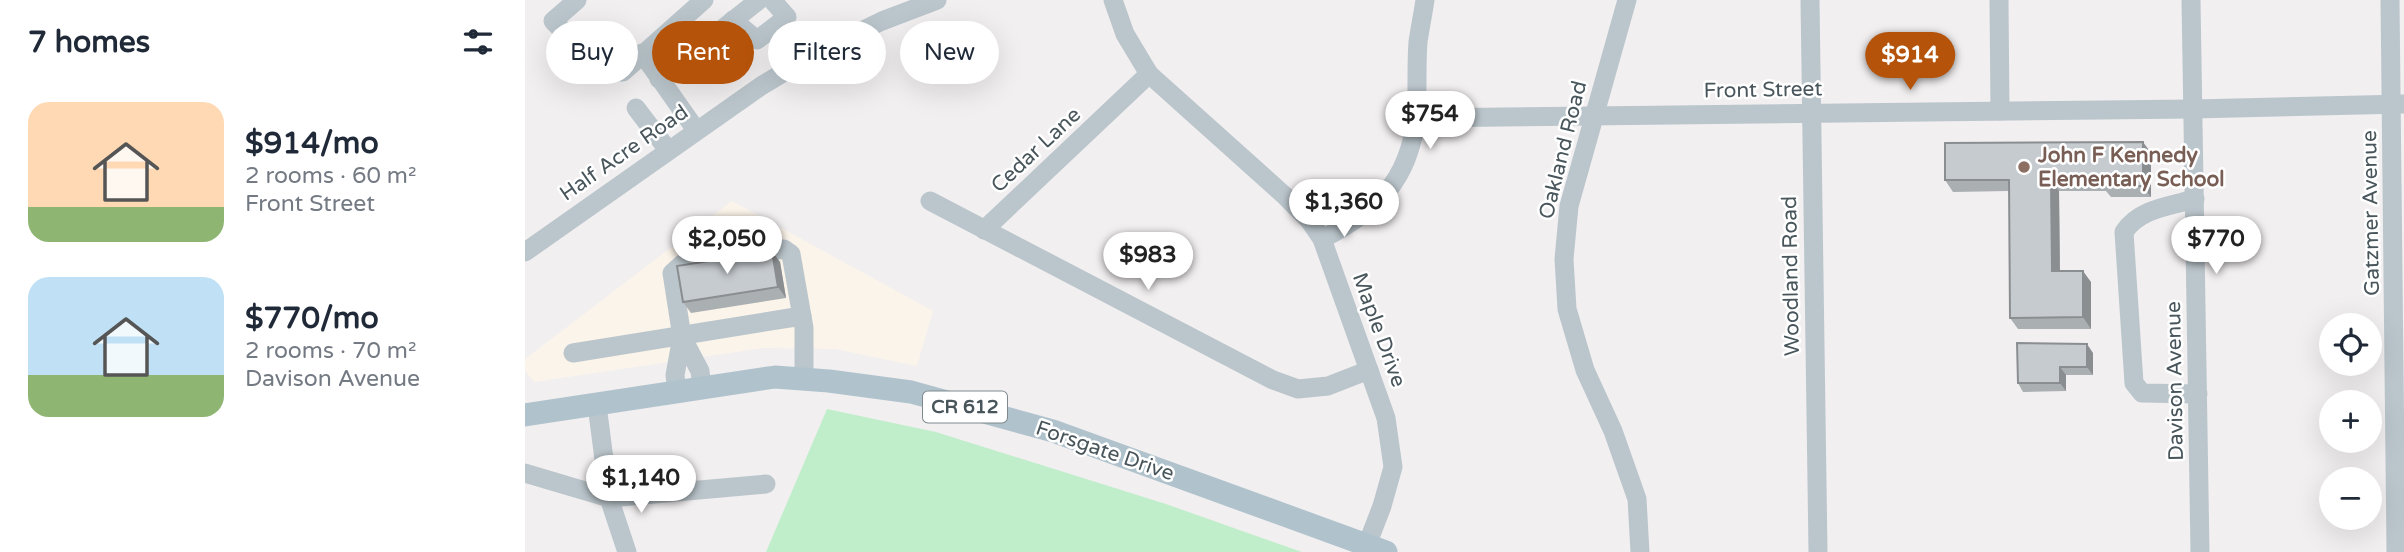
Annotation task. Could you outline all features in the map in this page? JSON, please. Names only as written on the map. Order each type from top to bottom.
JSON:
[{"type":"main road","name":"Forsgate Drive","points":[[525,415],[775,377],[911,392],[1053,432],[1376,549]]},
{"type":"street","points":[[577,0],[553,21],[596,64],[610,72],[623,72],[704,0]]},
{"type":"street","points":[[759,0],[733,20],[757,40],[787,17],[772,0]]},
{"type":"street","name":"Half Acre Road","points":[[525,252],[761,86],[814,54],[882,21],[937,0]]},
{"type":"street","name":"Maple Drive","points":[[1113,0],[1125,34],[1149,74],[1285,196],[1309,220],[1322,239],[1386,418],[1393,467],[1382,506],[1376,549]]},
{"type":"street","points":[[1322,239],[1366,214],[1387,194],[1411,146],[1416,118],[1418,43],[1425,0]]},
{"type":"street","name":"Oakland Road","points":[[1626,0],[1569,206],[1564,259],[1567,309],[1585,370],[1613,431],[1637,499],[1640,552]]},
{"type":"street","name":"Woodland Road","points":[[1810,0],[1818,552]]},
{"type":"street","points":[[1999,0],[2000,111]]},
{"type":"street","name":"Davison Avenue","points":[[2191,0],[2200,552]]},
{"type":"street","name":"Gatzmer Avenue","points":[[2390,0],[2398,104],[2399,455],[2396,552]]},
{"type":"street","points":[[642,53],[652,68]]},
{"type":"street","name":"Cedar Lane","points":[[984,230],[1149,74]]},
{"type":"street","points":[[663,84],[696,130]]},
{"type":"street","name":"Front Street","points":[[1416,118],[2398,104]]},
{"type":"street","points":[[636,108],[668,150]]},
{"type":"street","points":[[2195,199],[2132,219],[2123,232],[2134,383],[2142,393],[2198,394]]},
{"type":"street","points":[[930,201],[1273,380],[1298,389],[1328,386],[1369,370]]},
{"type":"street","points":[[702,388],[700,371],[683,337],[672,273],[682,264],[784,249],[791,254],[804,328],[804,379]]},
{"type":"street","points":[[573,353],[802,316]]},
{"type":"street","points":[[677,392],[675,375],[683,337]]},
{"type":"street","points":[[597,405],[609,498],[627,552]]},
{"type":"street","points":[[525,473],[609,498],[766,484]]},
{"type":"shaded area","points":[[732,201],[933,311],[917,366],[835,349],[763,348],[534,382],[525,370],[525,359]]},
{"type":"green space","points":[[827,409],[936,432],[1166,504],[1302,552],[766,552]]},
{"type":"building","points":[[2143,142],[2143,186],[2103,186],[2103,179],[2051,180],[2052,271],[2083,271],[2083,317],[2010,318],[2009,180],[1945,180],[1945,143]]},
{"type":"building","points":[[772,251],[778,287],[683,302],[677,266]]},
{"type":"building","points":[[2017,343],[2087,344],[2087,367],[2060,367],[2060,383],[2018,383]]},
{"type":"place","name":"John F Kennedy Elementary School","points":[[2024,167]]}]
